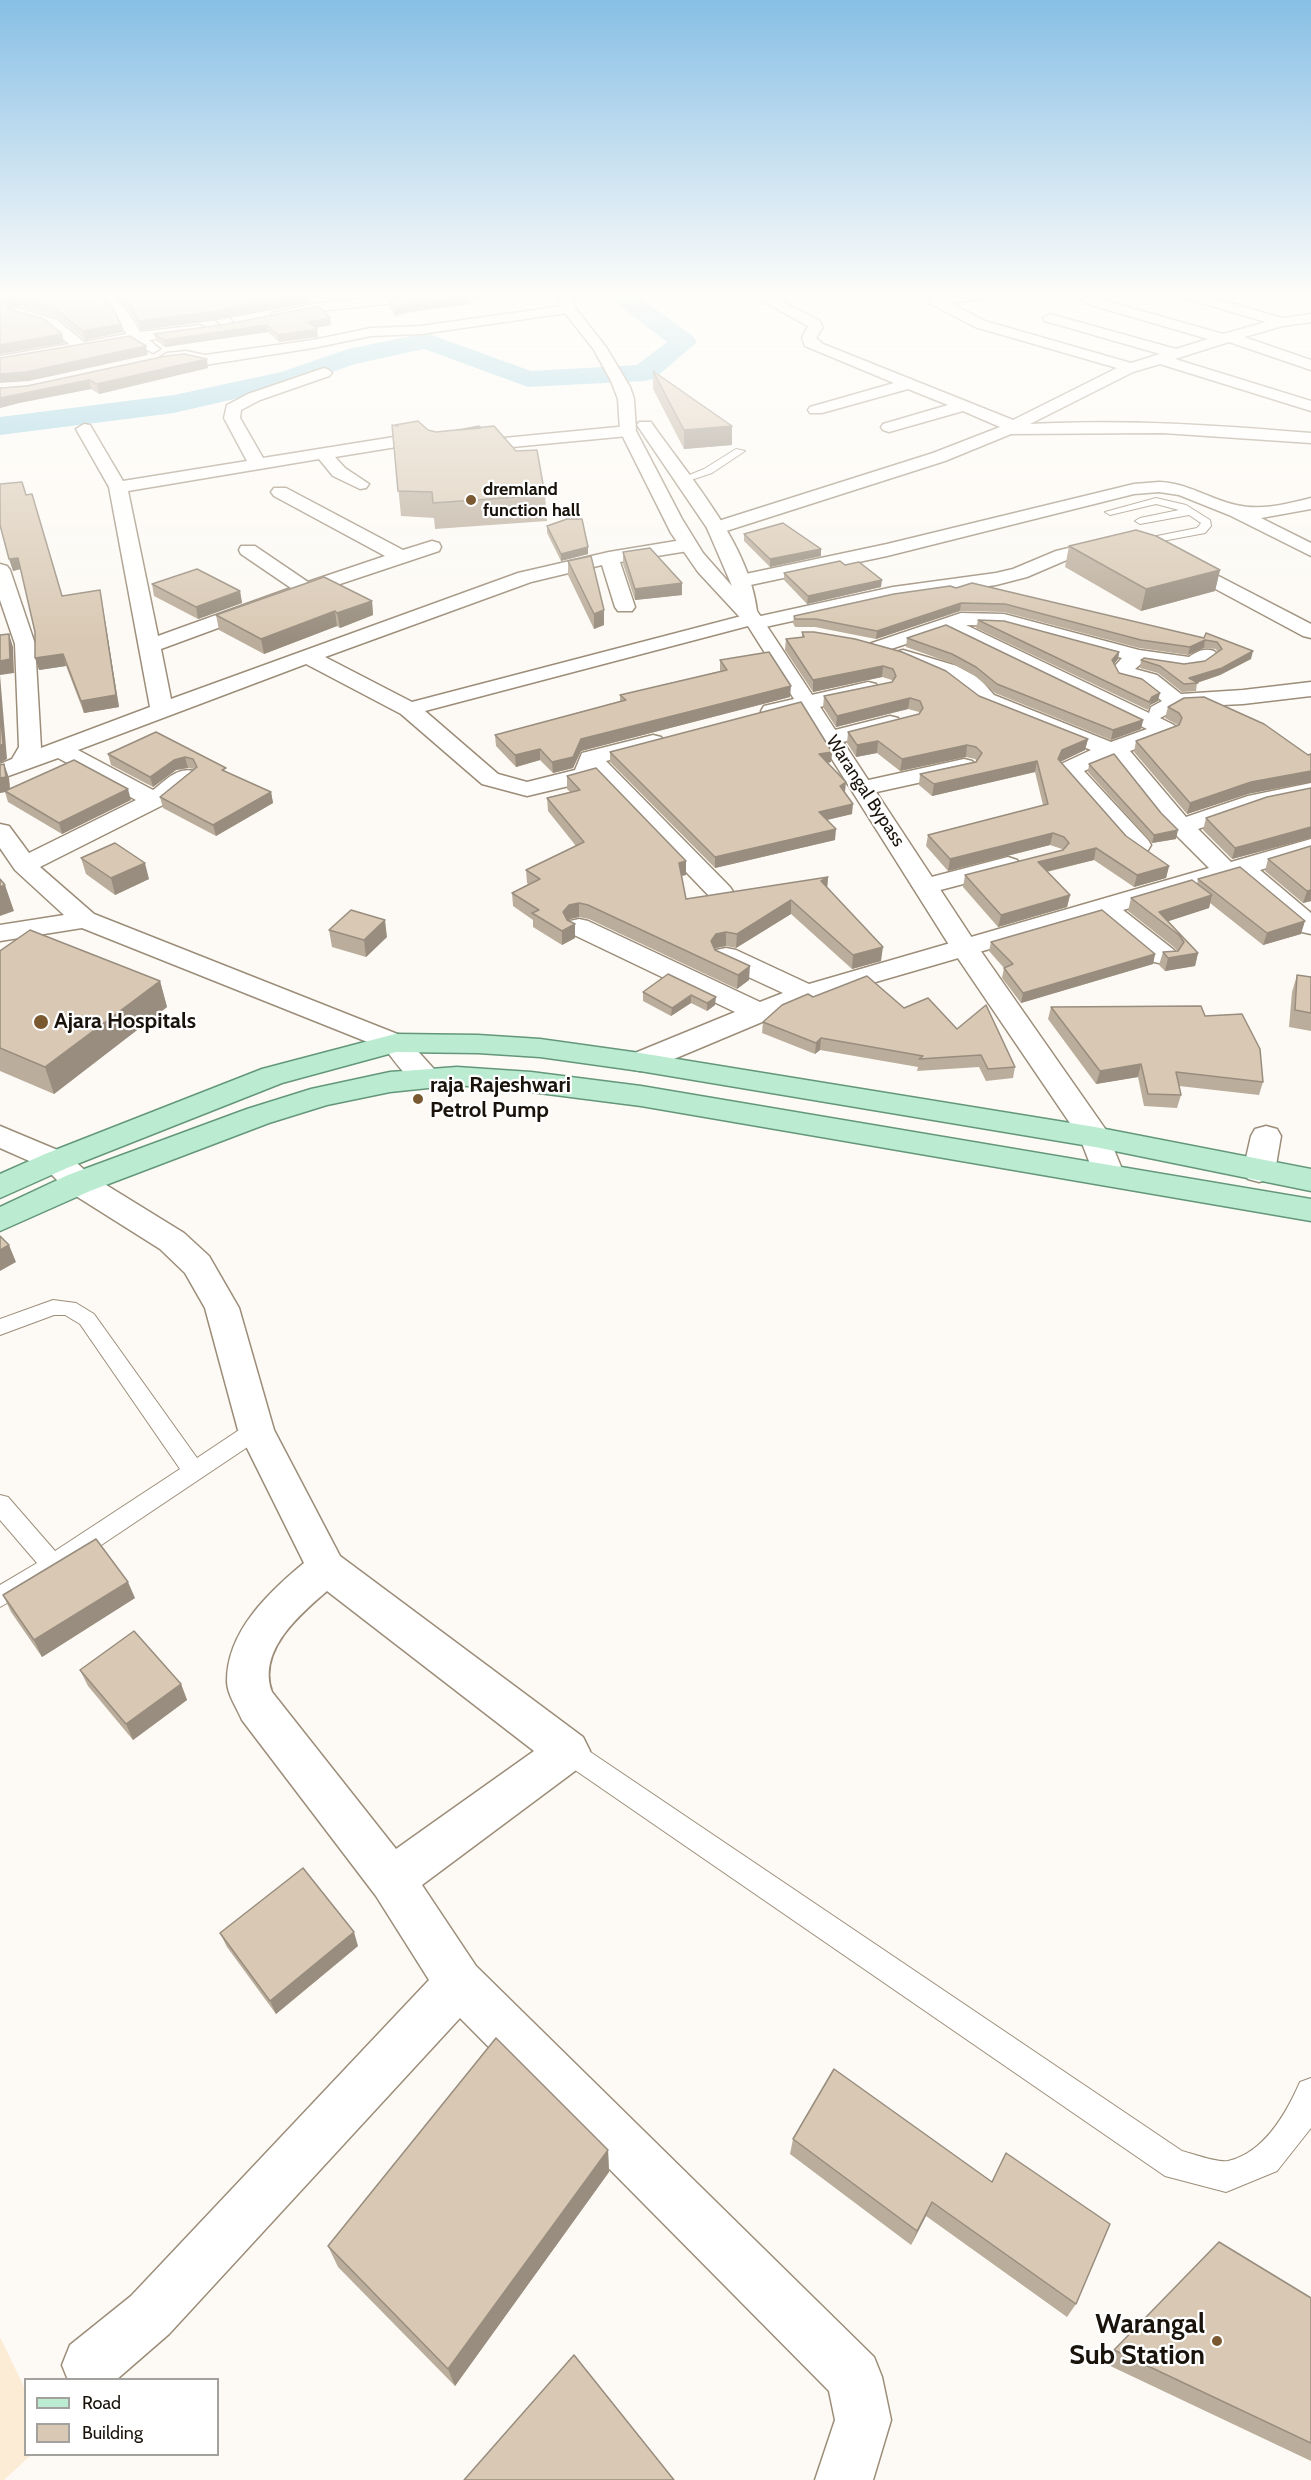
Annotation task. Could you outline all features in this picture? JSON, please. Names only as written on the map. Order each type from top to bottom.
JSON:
[{"type":"main road","points":[[0,1220],[68,1172],[272,1076],[395,1043],[478,1044],[540,1048],[640,1062],[1095,1137],[1311,1180]]},
{"type":"main road","points":[[0,1187],[68,1172],[322,1096],[390,1082],[458,1076],[641,1096],[1311,1210]]},
{"type":"street","points":[[232,409],[232,418],[257,463]]},
{"type":"street","name":"Warangal Bypass","points":[[626,409],[625,423],[628,431],[688,545],[722,589],[754,622],[831,738],[964,948],[1095,1137],[1108,1174]]},
{"type":"street","points":[[632,409],[716,528],[741,581],[754,622]]},
{"type":"street","points":[[816,411],[824,409]]},
{"type":"street","points":[[889,427],[954,409]]},
{"type":"street","points":[[969,409],[1008,428],[1186,428],[1311,438]]},
{"type":"street","points":[[716,528],[939,457],[1048,409]]},
{"type":"street","points":[[84,429],[118,487],[162,710]]},
{"type":"street","points":[[118,487],[425,437],[438,449],[628,431]]},
{"type":"street","points":[[322,453],[339,472],[360,484]]},
{"type":"street","points":[[741,581],[887,550],[1143,488],[1166,486],[1185,491],[1231,510],[1311,550]]},
{"type":"street","points":[[280,492],[401,557]]},
{"type":"street","points":[[1231,510],[1256,513],[1273,512],[1311,503]]},
{"type":"street","points":[[410,710],[754,622],[893,593],[996,579],[1020,573],[1079,551],[1119,543],[1136,543],[1159,551],[1310,632]]},
{"type":"street","points":[[0,772],[525,577],[609,558],[688,545]]},
{"type":"street","points":[[150,646],[306,589],[432,547]]},
{"type":"street","points":[[248,550],[306,589]]},
{"type":"street","points":[[609,558],[625,607]]},
{"type":"street","points":[[0,570],[25,644],[30,747],[22,763]]},
{"type":"street","points":[[1207,655],[1193,664],[1138,656],[1004,620],[961,619],[867,646],[955,673],[981,690],[986,700],[1121,754],[1182,826],[1233,869],[1311,926]]},
{"type":"street","points":[[754,622],[797,636]]},
{"type":"street","points":[[946,624],[1166,730],[1110,750],[1069,769],[1139,845]]},
{"type":"street","points":[[1138,656],[1124,668],[1126,673],[1149,680],[1176,701]]},
{"type":"street","points":[[308,657],[410,710],[490,779],[527,789],[586,775],[590,758]]},
{"type":"street","points":[[750,717],[882,686]]},
{"type":"street","points":[[1146,720],[1176,701],[1243,697],[1311,689]]},
{"type":"street","points":[[831,738],[909,718]]},
{"type":"street","points":[[590,758],[670,737]]},
{"type":"street","points":[[59,749],[154,800]]},
{"type":"street","points":[[590,758],[721,892]]},
{"type":"street","points":[[863,788],[966,766]]},
{"type":"street","points":[[24,865],[154,800],[186,776]]},
{"type":"street","points":[[1182,826],[1257,801],[1310,791]]},
{"type":"street","points":[[0,831],[30,872],[85,920],[395,1043],[428,1079]]},
{"type":"street","points":[[640,1062],[807,993],[1311,847]]},
{"type":"street","points":[[926,886],[1028,861]]},
{"type":"street","points":[[1104,907],[1164,956]]},
{"type":"street","points":[[0,933],[85,920]]},
{"type":"street","points":[[579,927],[759,1013]]},
{"type":"street","points":[[726,956],[807,993]]},
{"type":"street","points":[[0,1136],[68,1172],[172,1241],[197,1265],[222,1308],[256,1430],[326,1568],[568,1750],[392,1880]]},
{"type":"street","points":[[1259,1171],[1266,1136]]},
{"type":"street","points":[[326,1568],[283,1604],[258,1638],[248,1682],[257,1706],[392,1880],[459,1983],[854,2377],[863,2420],[844,2480]]},
{"type":"street","points":[[90,2365],[150,2315],[459,1983]]},
{"type":"lane","points":[[682,480],[708,471],[740,451]]},
{"type":"lane","points":[[1110,512],[1156,501],[1172,503],[1206,522],[1206,526],[1201,531],[1136,543]]},
{"type":"lane","points":[[1140,521],[1188,512]]},
{"type":"lane","points":[[0,1327],[53,1307],[69,1308],[87,1319],[194,1472]]},
{"type":"lane","points":[[0,1597],[53,1565],[256,1430]]},
{"type":"lane","points":[[0,1504],[53,1565]]},
{"type":"lane","points":[[568,1750],[1176,2165],[1226,2177],[1266,2160],[1299,2120],[1311,2093]]},
{"type":"shaded area","points":[[0,2337],[24,2387],[24,2456],[30,2456],[4,2480],[0,2480]]},
{"type":"building","points":[[673,409],[707,409],[732,426],[684,430]]},
{"type":"building","points":[[418,421],[428,430],[436,432],[494,426],[516,451],[537,450],[545,495],[433,503],[432,492],[398,491],[392,425],[398,426],[395,425]]},
{"type":"building","points":[[479,426],[481,428],[458,430]]},
{"type":"building","points":[[22,482],[26,495],[32,494],[62,596],[100,590],[116,695],[81,701],[63,654],[35,658],[35,632],[18,558],[9,559],[0,525],[0,484]]},
{"type":"building","points":[[567,519],[582,519],[588,547],[561,554],[547,526]]},
{"type":"building","points":[[783,523],[821,549],[770,559],[744,534]]},
{"type":"building","points":[[1136,530],[1156,536],[1220,570],[1146,589],[1069,546]]},
{"type":"building","points":[[650,548],[682,583],[635,589],[623,552]]},
{"type":"building","points":[[591,556],[604,610],[594,614],[568,561]]},
{"type":"building","points":[[840,561],[845,565],[859,562],[882,580],[808,596],[784,573]]},
{"type":"building","points":[[197,569],[240,591],[196,607],[152,584]]},
{"type":"building","points":[[324,577],[372,601],[337,613],[335,611],[261,639],[216,615]]},
{"type":"building","points":[[972,583],[1204,638],[1206,633],[1253,651],[1222,668],[1189,678],[1198,683],[1184,684],[1160,666],[1141,660],[1144,658],[1184,664],[1205,661],[1222,649],[1217,642],[1205,640],[1190,647],[1141,640],[1005,604],[961,603],[877,631],[816,619],[795,619],[794,616],[894,594],[950,586],[956,588]]},
{"type":"building","points":[[978,620],[1004,621],[1119,652],[1112,660],[1119,673],[1142,679],[1160,693],[1152,697],[1149,702]]},
{"type":"building","points":[[946,625],[1143,720],[1113,730],[997,684],[976,667],[952,654],[907,638]]},
{"type":"building","points":[[802,632],[855,639],[902,652],[946,671],[979,696],[1088,739],[1062,750],[1058,759],[1126,836],[1169,866],[1137,875],[1096,848],[1038,862],[1070,895],[1001,915],[965,875],[1063,850],[1069,843],[1064,837],[1053,833],[950,859],[928,835],[1048,804],[1037,761],[934,784],[920,774],[976,762],[982,753],[976,747],[967,745],[902,759],[878,741],[857,745],[848,732],[919,714],[923,708],[920,701],[910,698],[837,716],[824,696],[892,682],[896,676],[893,669],[883,666],[813,680],[786,639],[804,637]]},
{"type":"building","points":[[9,634],[10,659],[0,661],[0,635]]},
{"type":"building","points":[[769,652],[791,686],[581,739],[573,757],[552,762],[540,749],[515,755],[495,735],[626,700],[620,695],[727,670],[720,660]]},
{"type":"building","points":[[1204,697],[1264,724],[1308,755],[1311,754],[1311,771],[1251,782],[1190,803],[1136,741],[1179,725],[1182,718],[1179,713],[1168,707],[1184,698]]},
{"type":"building","points":[[801,702],[832,752],[819,754],[846,782],[840,786],[853,804],[819,812],[836,829],[715,857],[610,752]]},
{"type":"building","points":[[0,709],[3,744],[0,746]]},
{"type":"building","points":[[156,732],[226,768],[222,770],[271,792],[213,825],[160,797],[197,767],[193,759],[185,757],[174,760],[150,777],[108,754]]},
{"type":"building","points":[[1114,754],[1161,813],[1178,830],[1154,835],[1089,764]]},
{"type":"building","points":[[74,760],[128,789],[59,823],[5,791]]},
{"type":"building","points":[[4,764],[6,777],[0,778],[0,765]]},
{"type":"building","points":[[596,768],[686,861],[679,863],[686,899],[828,877],[821,881],[883,947],[853,955],[791,900],[737,934],[726,932],[716,934],[711,941],[715,950],[750,966],[738,975],[588,905],[579,903],[569,905],[563,912],[567,920],[575,924],[562,931],[532,913],[539,910],[512,893],[540,879],[526,870],[584,842],[547,798],[580,790],[567,776]]},
{"type":"building","points":[[1311,788],[1311,827],[1235,848],[1206,818],[1267,797]]},
{"type":"building","points":[[115,843],[145,863],[111,878],[81,858]]},
{"type":"building","points":[[1311,846],[1311,890],[1307,891],[1268,859]]},
{"type":"building","points":[[1240,867],[1305,921],[1267,933],[1198,879]]},
{"type":"building","points":[[1192,880],[1212,895],[1159,912],[1198,953],[1168,958],[1163,952],[1178,951],[1184,942],[1179,935],[1131,898]]},
{"type":"building","points":[[351,910],[385,920],[364,940],[329,930]]},
{"type":"building","points":[[1102,910],[1155,954],[1023,993],[1004,968],[1013,964],[991,942]]},
{"type":"building","points":[[30,930],[160,981],[45,1067],[0,1048],[0,951]]},
{"type":"building","points":[[668,974],[716,997],[707,1003],[691,995],[672,1008],[643,992]]},
{"type":"building","points":[[1297,975],[1311,977],[1311,1013],[1295,1010]]},
{"type":"building","points":[[867,976],[904,1008],[928,998],[957,1029],[986,1005],[1015,1067],[988,1069],[981,1055],[919,1059],[923,1056],[821,1038],[816,1043],[763,1022],[782,1005],[808,994],[813,997]]},
{"type":"building","points":[[1201,1006],[1205,1016],[1242,1014],[1260,1049],[1263,1082],[1176,1072],[1181,1095],[1148,1094],[1141,1064],[1100,1071],[1051,1007]]},
{"type":"building","points":[[0,1236],[9,1245],[0,1250]]},
{"type":"building","points":[[96,1539],[128,1582],[34,1640],[3,1595]]},
{"type":"building","points":[[134,1631],[181,1684],[126,1724],[80,1670]]},
{"type":"building","points":[[303,1868],[354,1932],[270,2001],[220,1933]]},
{"type":"building","points":[[496,2038],[608,2150],[448,2369],[328,2246]]},
{"type":"building","points":[[834,2069],[992,2182],[1006,2153],[1110,2224],[1076,2304],[932,2202],[917,2231],[793,2139]]},
{"type":"building","name":"Warangal Sub Station","points":[[1219,2242],[1311,2298],[1311,2443],[1114,2350]]},
{"type":"building","points":[[574,2355],[674,2480],[464,2480]]},
{"type":"waterway","points":[[0,426],[137,409]]},
{"type":"place","name":"dremland function hall","points":[[471,500]]},
{"type":"place","name":"Ajara Hospitals","points":[[41,1022]]},
{"type":"place","name":"raja Rajeshwari Petrol Pump","points":[[418,1099]]},
{"type":"place","name":"Warangal Sub Station","points":[[1217,2341]]}]
